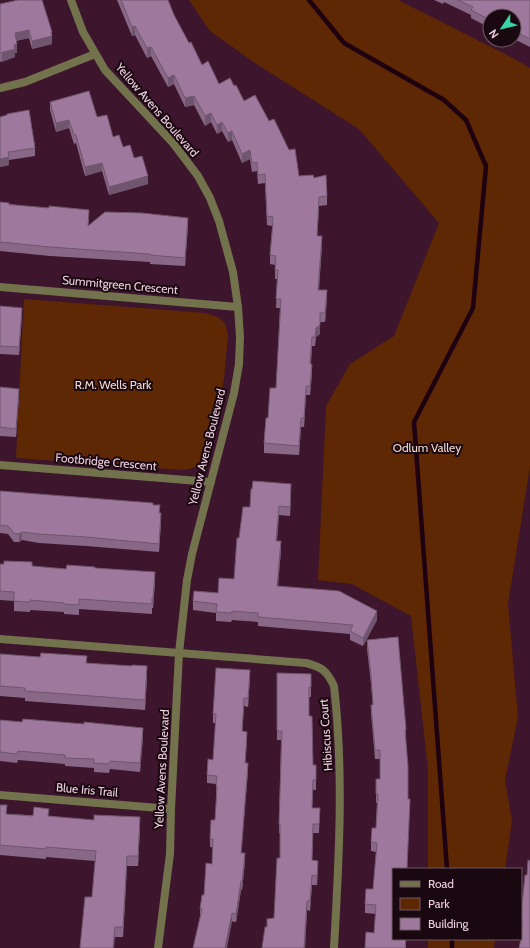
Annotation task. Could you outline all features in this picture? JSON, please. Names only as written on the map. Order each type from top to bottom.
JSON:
[{"type":"street","name":"Yellow Avens Boulevard","points":[[71,0],[83,32],[105,70],[173,143],[198,176],[210,198],[224,238],[233,272],[238,307],[240,337],[237,379],[192,554],[187,580],[179,653],[170,854],[158,948]]},
{"type":"street","points":[[0,88],[25,82],[95,54]]},
{"type":"street","name":"Summitgreen Crescent","points":[[0,287],[238,307]]},
{"type":"street","name":"Footbridge Crescent","points":[[0,465],[211,482]]},
{"type":"street","points":[[0,639],[179,653]]},
{"type":"street","name":"Hibiscus Court","points":[[179,653],[306,663],[318,666],[329,674],[334,686],[340,775],[339,854],[334,948]]},
{"type":"street","name":"Blue Iris Trail","points":[[0,795],[171,809]]},
{"type":"green space","name":"Odlum Valley","points":[[189,0],[398,0],[482,42],[482,48],[493,48],[530,68],[530,466],[508,604],[518,717],[505,780],[512,821],[505,868],[428,868],[428,769],[411,616],[352,584],[318,580],[326,406],[350,364],[394,336],[439,223],[359,129],[255,63],[210,31]]},
{"type":"green space","name":"R.M. Wells Park","points":[[24,299],[206,313],[218,317],[225,323],[228,335],[224,379],[220,401],[203,460],[194,467],[183,470],[16,458]]},
{"type":"green space","points":[[428,940],[495,940],[494,948],[428,948]]},
{"type":"building","points":[[18,0],[42,0],[52,36],[32,41],[29,30],[15,33],[17,44],[14,45],[15,49],[0,53],[0,4]]},
{"type":"building","points":[[121,0],[168,0],[174,15],[189,43],[191,42],[202,65],[208,61],[219,84],[230,78],[234,86],[236,85],[244,101],[255,95],[269,121],[274,119],[289,150],[295,149],[299,176],[313,175],[314,178],[326,175],[327,196],[319,197],[317,236],[322,236],[318,290],[327,290],[325,313],[320,313],[320,325],[316,328],[315,337],[312,337],[310,386],[306,386],[304,418],[301,418],[299,446],[264,443],[266,418],[268,418],[270,388],[276,388],[281,299],[276,299],[278,270],[275,270],[276,256],[270,255],[273,217],[267,216],[265,174],[258,175],[257,162],[252,163],[250,150],[242,154],[232,131],[228,133],[222,122],[217,125],[211,113],[205,116],[194,96],[185,98],[174,75],[168,78],[151,47],[147,48],[135,26],[132,27]]},
{"type":"building","points":[[458,0],[530,0],[530,39],[522,35],[522,8],[482,8],[482,16],[471,10],[473,7]]},
{"type":"building","points":[[89,91],[97,117],[107,115],[113,137],[119,135],[123,147],[130,145],[134,158],[142,156],[148,176],[109,187],[102,163],[85,167],[76,135],[74,135],[69,120],[56,123],[50,102]]},
{"type":"building","points":[[29,110],[35,148],[8,152],[9,157],[0,159],[0,117],[7,114]]},
{"type":"building","points":[[0,202],[9,203],[9,205],[49,208],[49,206],[89,210],[88,226],[105,212],[142,213],[188,218],[185,258],[0,242]]},
{"type":"building","points":[[0,306],[22,308],[19,347],[0,346]]},
{"type":"building","points":[[0,387],[19,389],[16,429],[0,427]]},
{"type":"building","points":[[253,481],[291,484],[290,507],[279,506],[276,541],[281,541],[277,586],[339,591],[377,611],[363,638],[350,631],[353,625],[258,617],[258,613],[232,611],[231,613],[216,612],[217,604],[193,601],[194,591],[218,593],[219,578],[234,579],[237,538],[239,538],[243,507],[250,507]]},
{"type":"building","points":[[0,491],[153,503],[153,505],[160,505],[159,513],[161,513],[159,544],[22,532],[19,534],[14,533],[8,526],[0,525]]},
{"type":"building","points":[[4,561],[32,562],[32,566],[66,569],[67,565],[155,572],[152,604],[79,599],[79,605],[30,600],[30,602],[14,601],[14,592],[0,591],[0,564],[4,564]]},
{"type":"building","points":[[398,637],[406,729],[408,799],[410,799],[407,868],[392,868],[392,940],[406,940],[405,948],[365,948],[366,932],[374,933],[376,905],[365,904],[366,889],[373,889],[377,843],[371,842],[372,828],[376,828],[378,794],[376,794],[376,779],[380,779],[380,750],[375,750],[371,705],[373,705],[371,675],[367,640]]},
{"type":"building","points":[[41,653],[87,656],[86,663],[147,666],[145,700],[25,691],[25,688],[0,686],[0,654],[40,657]]},
{"type":"building","points":[[216,668],[250,670],[248,698],[244,698],[242,731],[247,732],[245,763],[248,763],[241,853],[245,853],[236,914],[232,913],[225,948],[193,948],[202,909],[200,909],[202,895],[204,895],[206,863],[212,864],[213,839],[210,839],[211,820],[215,820],[217,776],[207,775],[208,759],[213,760],[216,714],[213,714]]},
{"type":"building","points":[[277,673],[311,674],[311,687],[309,687],[309,716],[312,716],[313,765],[316,765],[316,780],[313,780],[312,808],[320,808],[319,824],[313,824],[312,860],[318,861],[317,876],[312,875],[310,901],[307,901],[304,948],[262,948],[265,927],[267,927],[267,919],[274,918],[277,858],[280,858],[279,824],[282,731],[277,731]]},
{"type":"building","points":[[23,719],[84,724],[84,722],[143,728],[140,763],[110,761],[109,764],[94,763],[94,759],[65,758],[65,755],[18,751],[17,754],[0,752],[0,720],[22,722]]},
{"type":"building","points":[[0,805],[7,805],[6,814],[33,816],[34,807],[49,809],[48,816],[94,820],[94,815],[140,817],[138,856],[127,856],[123,927],[115,927],[113,948],[80,948],[85,897],[92,897],[96,851],[0,845]]},
{"type":"building","points":[[528,860],[530,861],[530,948],[519,948],[522,940],[522,905],[525,875],[527,875]]},
{"type":"waterway","points":[[309,0],[344,43],[444,100],[466,120],[486,166],[473,308],[414,422],[447,868]]},
{"type":"waterway","points":[[452,940],[452,948]]}]
